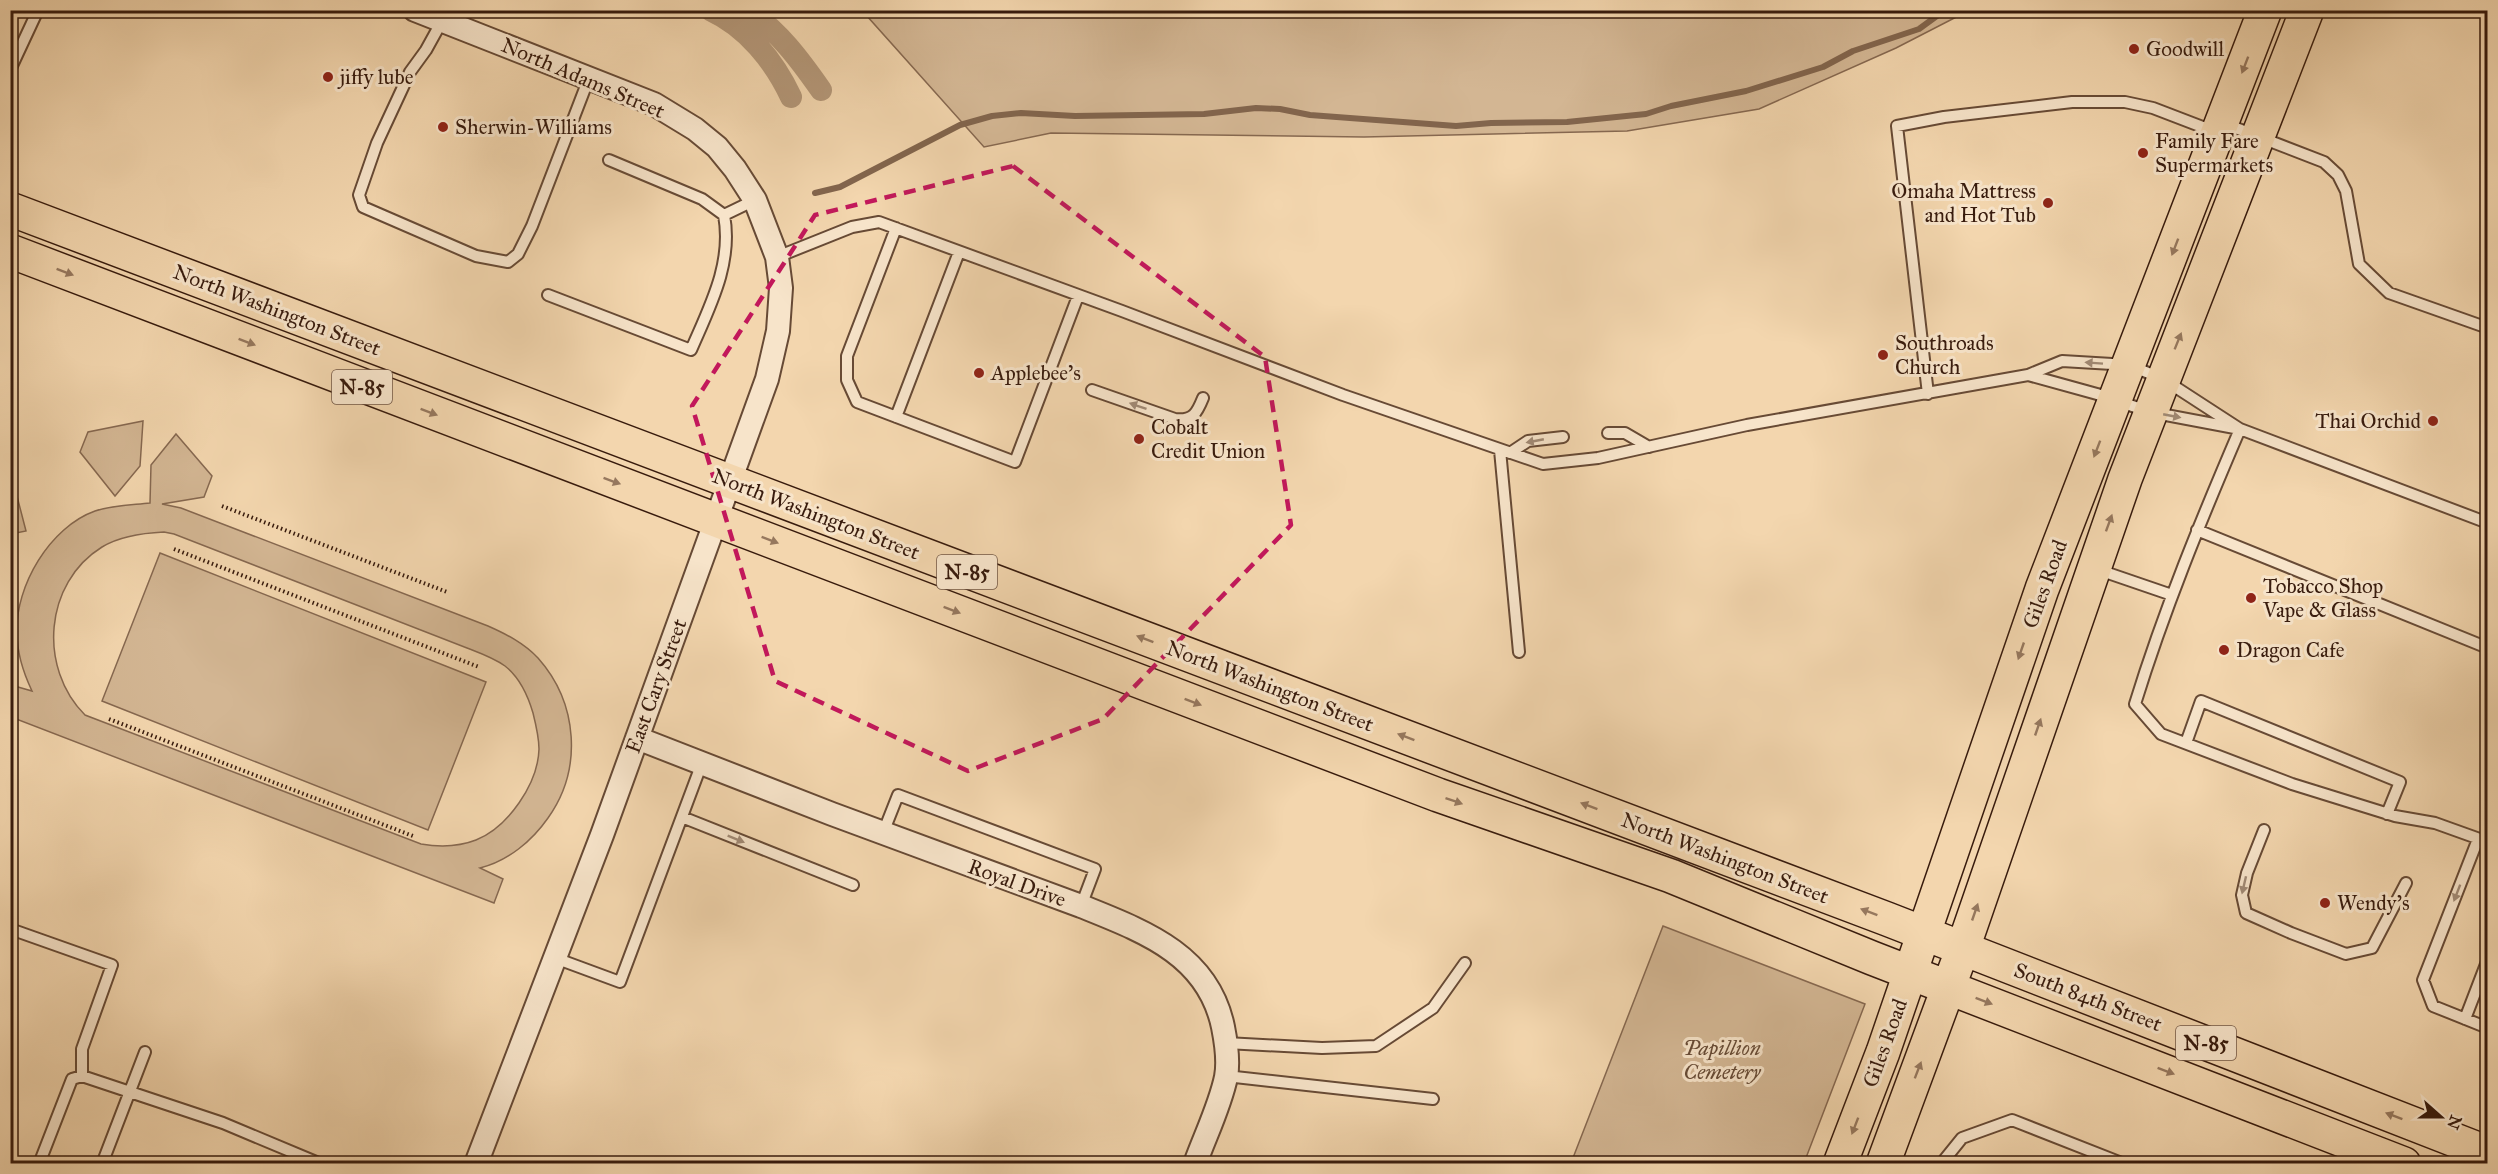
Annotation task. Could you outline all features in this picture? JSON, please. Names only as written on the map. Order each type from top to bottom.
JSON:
[{"type":"main road","name":"Giles Road","points":[[1840,1164],[1883,1052],[2042,589],[2265,10]]},
{"type":"main road","name":"Giles Road","points":[[1883,1164],[1963,948],[2092,568],[2150,412],[2307,10]]},
{"type":"main road","name":"North Washington Street","points":[[10,209],[1924,933]]},
{"type":"main road","name":"North Washington Street","points":[[10,251],[1438,795],[1671,876],[1910,972]]},
{"type":"main road","name":"South 84th Street","points":[[1924,933],[2487,1153]]},
{"type":"main road","name":"South 84th Street","points":[[1910,972],[2404,1164]]},
{"type":"street","name":"North Adams Street","points":[[415,10],[654,104],[695,129],[717,147],[735,169],[755,200]]},
{"type":"street","name":"East Cary Street","points":[[476,1164],[637,738],[767,379],[778,331],[781,288],[777,257],[755,200]]},
{"type":"street","name":"Royal Drive","points":[[637,738],[1081,906],[1164,943],[1203,978],[1219,1006],[1226,1043],[1226,1076],[1195,1164]]},
{"type":"lane","points":[[10,70],[38,10]]},
{"type":"lane","points":[[442,21],[426,50],[410,72],[377,143],[359,195],[363,207],[476,256],[508,262],[518,254],[532,226],[590,78]]},
{"type":"lane","points":[[1928,394],[1897,126],[1944,117],[2072,102],[2125,102],[2259,137],[2324,162],[2338,175],[2346,191],[2359,264],[2389,293],[2487,328]]},
{"type":"lane","points":[[548,295],[691,350],[713,301],[722,274],[728,235],[724,215],[702,199],[609,160]]},
{"type":"lane","points":[[724,215],[755,200]]},
{"type":"lane","points":[[777,257],[852,227],[879,222],[1343,395],[1543,464],[1598,458],[1807,413],[2028,375],[2062,361],[2129,365],[2163,379],[2240,429]]},
{"type":"lane","points":[[896,228],[847,356],[847,380],[857,402],[1015,462],[1078,296]]},
{"type":"lane","points":[[896,417],[958,252]]},
{"type":"lane","points":[[2028,375],[2150,412],[2240,429],[2487,523]]},
{"type":"lane","points":[[1092,390],[1175,419],[1184,420],[1192,418],[1203,398]]},
{"type":"lane","points":[[2240,429],[2172,595],[2135,704],[2161,734],[2292,784],[2387,814],[2435,823],[2483,841],[2423,980],[2433,1006],[2487,1028]]},
{"type":"lane","points":[[1608,433],[1625,433],[1649,447]]},
{"type":"lane","points":[[1505,451],[1528,441],[1563,437]]},
{"type":"lane","points":[[1505,451],[1519,652]]},
{"type":"lane","points":[[2197,530],[2487,648]]},
{"type":"lane","points":[[2092,568],[2172,595]]},
{"type":"lane","points":[[2186,743],[2201,701],[2400,782],[2387,814]]},
{"type":"lane","points":[[555,958],[620,982],[702,763]]},
{"type":"lane","points":[[883,833],[898,795],[1095,869],[1081,906]]},
{"type":"lane","points":[[682,817],[853,885]]},
{"type":"lane","points":[[2264,830],[2247,873],[2242,895],[2246,913],[2346,954],[2372,948],[2406,883]]},
{"type":"lane","points":[[10,933],[16,931],[111,965],[82,1049],[82,1076]]},
{"type":"lane","points":[[2465,1019],[2487,958]]},
{"type":"lane","points":[[1226,1043],[1322,1048],[1376,1046],[1433,1008],[1465,963]]},
{"type":"lane","points":[[102,1164],[145,1052]]},
{"type":"lane","points":[[39,1164],[72,1079],[82,1076],[223,1123],[321,1164]]},
{"type":"lane","points":[[1226,1076],[1433,1099]]},
{"type":"lane","points":[[1941,1164],[1962,1138],[2012,1120],[2124,1164]]},
{"type":"path","points":[[893,10],[909,13],[932,10]]},
{"type":"path","points":[[1114,10],[1136,10]]},
{"type":"path","points":[[222,506],[447,592]]},
{"type":"path","points":[[174,549],[479,667]]},
{"type":"path","points":[[109,719],[413,836]]},
{"type":"highlighted area","points":[[1013,166],[1265,357],[1291,525],[1103,719],[968,771],[775,681],[692,406],[815,215]]},
{"type":"green space","points":[[1968,10],[1896,48],[1759,109],[1627,131],[1364,137],[1051,133],[984,147],[866,15],[856,11]]},
{"type":"green space","points":[[143,421],[140,466],[115,496],[80,452],[88,432]]},
{"type":"green space","points":[[176,434],[212,476],[204,497],[162,504],[181,508],[488,626],[514,639],[538,658],[561,695],[568,715],[571,758],[567,779],[559,799],[542,826],[510,855],[480,868],[503,879],[494,903],[11,717],[11,685],[32,691],[21,663],[17,633],[22,596],[38,560],[64,530],[79,519],[102,509],[150,503],[151,465]],"holes":[[[164,532],[492,658],[510,670],[519,681],[528,700],[539,744],[533,776],[527,790],[510,815],[488,834],[476,840],[448,846],[421,844],[85,715],[70,696],[60,674],[54,651],[54,627],[59,604],[68,582],[83,563],[109,543],[139,534]]]},
{"type":"green space","points":[[11,473],[26,531],[10,534]]},
{"type":"green space","points":[[160,553],[486,682],[428,830],[102,701]]},
{"type":"green space","name":"Papillion Cemetery","points":[[1663,926],[1865,1004],[1804,1163],[1571,1163]]},
{"type":"waterway","points":[[710,10],[736,26],[758,46],[768,58],[791,97]]},
{"type":"waterway","points":[[747,10],[778,36],[821,90]]},
{"type":"waterway","points":[[815,193],[840,187],[960,125],[992,116],[1021,113],[1075,116],[1204,114],[1256,108],[1280,109],[1310,115],[1456,126],[1567,122],[1646,114],[1671,106],[1746,91],[1823,67],[1853,51],[1919,29],[1945,10]]},
{"type":"place","name":"Goodwill","points":[[2134,49]]},
{"type":"place","name":"jiffy lube","points":[[328,77]]},
{"type":"place","name":"Sherwin-Williams","points":[[443,127]]},
{"type":"place","name":"Family Fare Supermarkets","points":[[2143,153]]},
{"type":"place","name":"Omaha Mattress and Hot Tub","points":[[2048,203]]},
{"type":"place","name":"Southroads Church","points":[[1883,355]]},
{"type":"place","name":"Applebee's","points":[[979,373]]},
{"type":"place","name":"Thai Orchid","points":[[2433,421]]},
{"type":"place","name":"Cobalt Credit Union","points":[[1139,439]]},
{"type":"place","name":"Tobacco Shop Vape & Glass","points":[[2251,598]]},
{"type":"place","name":"Dragon Cafe","points":[[2224,650]]},
{"type":"place","name":"Wendy's","points":[[2325,903]]}]
